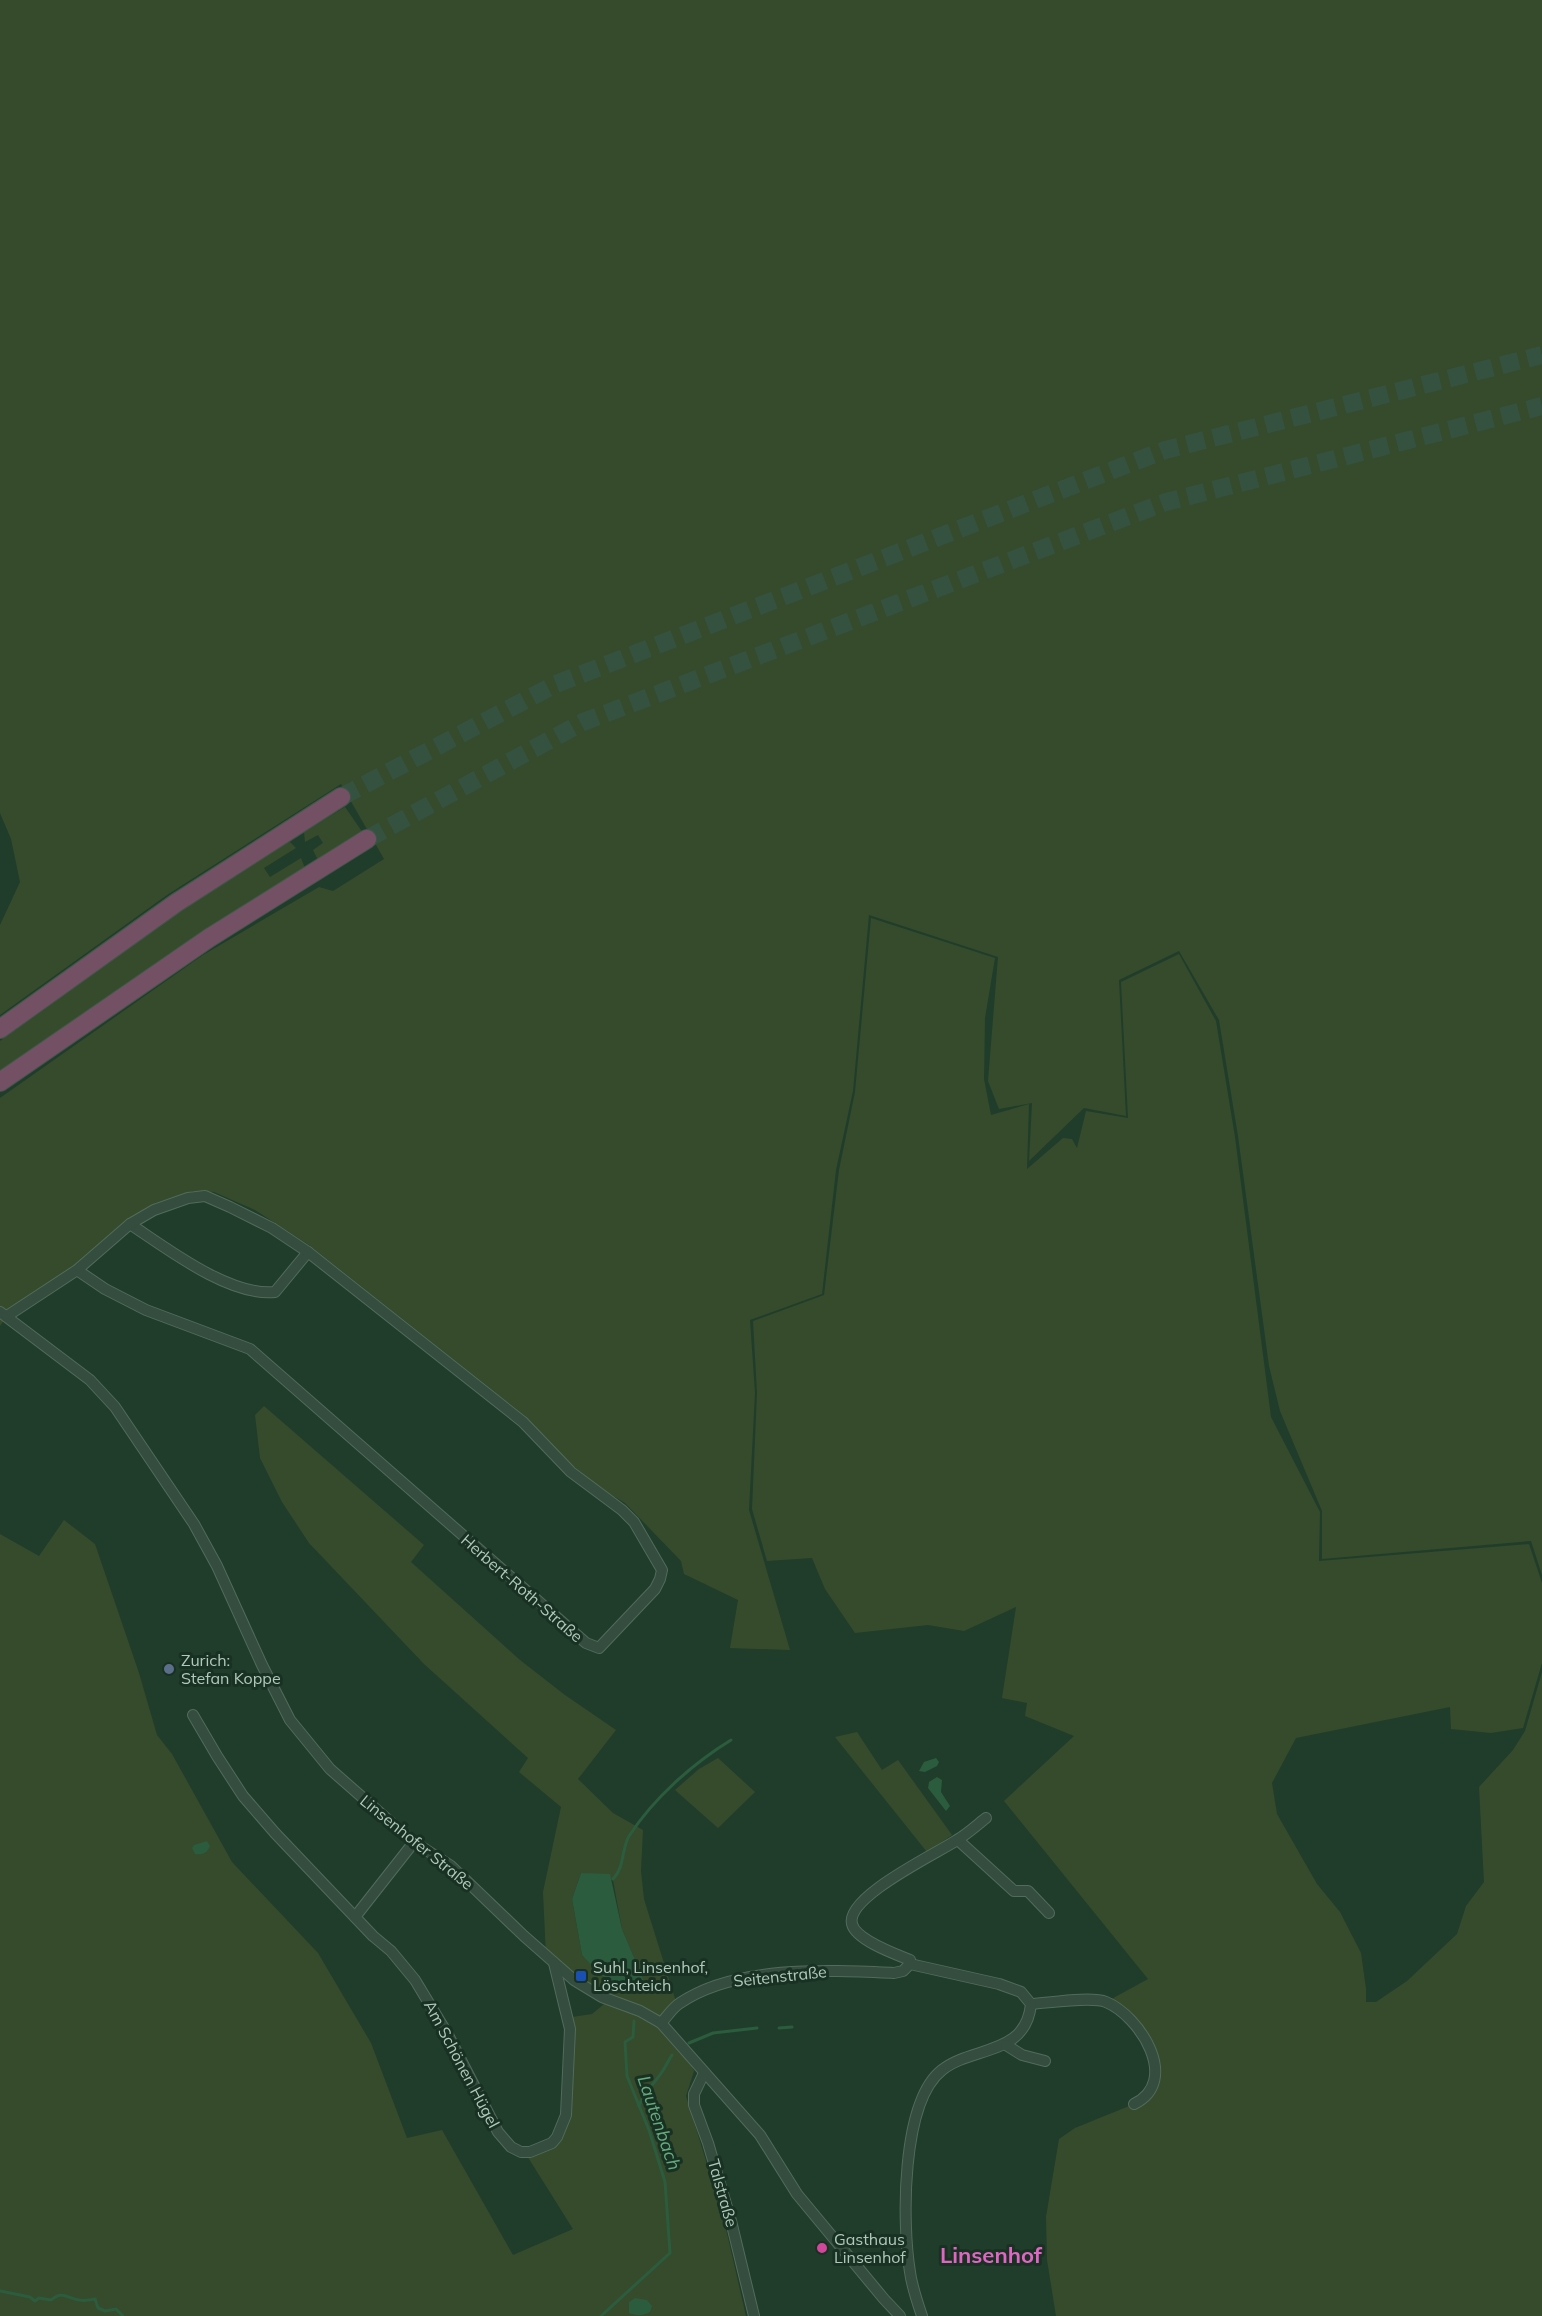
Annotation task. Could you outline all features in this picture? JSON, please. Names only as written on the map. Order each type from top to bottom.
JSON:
[{"type":"highway","points":[[0,1029],[176,903],[341,798]]},
{"type":"highway","points":[[0,1082],[209,938],[367,839]]},
{"type":"street","name":"Herbert-Roth-Straße","points":[[4,1314],[77,1270],[130,1224],[154,1210],[179,1201],[206,1197],[272,1228],[308,1252],[523,1422],[571,1472],[622,1510],[634,1522],[662,1570],[655,1589],[599,1648],[586,1643],[250,1349],[146,1310],[105,1289],[77,1270]]},
{"type":"street","points":[[130,1224],[191,1265],[250,1291],[262,1293],[275,1292],[308,1252]]},
{"type":"street","name":"Linsenhofer Straße","points":[[4,1314],[90,1380],[115,1407],[194,1524],[218,1566],[262,1665],[290,1720],[307,1743],[370,1805],[414,1842],[451,1866],[574,1980],[592,1991],[661,2023],[760,2135],[797,2194],[900,2316]]},
{"type":"street","name":"Am Schönen Hügel","points":[[193,1715],[243,1796],[354,1917],[391,1951],[423,1992],[498,2132],[511,2148],[521,2152],[530,2152],[552,2143],[563,2125],[568,2085],[570,2029],[554,1962]]},
{"type":"street","points":[[922,2316],[910,2271],[905,2196],[909,2151],[916,2115],[927,2084],[942,2070],[961,2059],[1006,2044],[1021,2031],[1030,2015],[1031,2004],[1021,1992],[999,1984],[910,1964],[909,1959],[876,1946],[853,1927],[851,1922],[853,1910],[864,1898],[883,1884],[958,1840],[986,1818]]},
{"type":"street","points":[[958,1840],[1014,1891],[1028,1892],[1049,1913]]},
{"type":"street","points":[[354,1917],[414,1842]]},
{"type":"street","name":"Seitenstraße","points":[[661,2023],[677,2005],[694,1995],[738,1978],[830,1970],[894,1973],[903,1971],[910,1964]]},
{"type":"street","points":[[1031,2004],[1100,2001],[1120,2010],[1144,2039],[1153,2057],[1156,2079],[1152,2091],[1143,2100],[1134,2104]]},
{"type":"street","points":[[1006,2044],[1022,2055],[1045,2061]]},
{"type":"street","name":"Talstraße","points":[[705,2073],[694,2094],[694,2105],[712,2154],[754,2316]]},
{"type":"shaded area","points":[[0,0],[1542,0],[1542,1575],[1531,1541],[1322,1559],[1322,1511],[1280,1411],[1269,1366],[1238,1136],[1219,1020],[1179,951],[1119,980],[1126,1116],[1084,1108],[1029,1161],[1032,1103],[999,1109],[988,1081],[998,957],[869,915],[853,1091],[836,1170],[822,1294],[750,1320],[755,1393],[749,1510],[790,1650],[730,1648],[738,1600],[684,1574],[681,1561],[625,1503],[600,1488],[568,1462],[524,1415],[309,1245],[255,1210],[214,1192],[193,1191],[155,1203],[154,1210],[7,1316],[0,1326],[0,1098],[203,955],[319,887],[333,891],[384,859],[341,784],[167,895],[0,1015],[0,925],[20,882],[11,839],[0,813]]},
{"type":"shaded area","points":[[345,807],[363,833],[318,860],[313,850],[323,843],[318,835],[305,842],[304,832]]},
{"type":"shaded area","points":[[290,842],[296,848],[264,868],[270,877],[301,858],[305,868],[0,1074],[0,1041],[181,910]]},
{"type":"shaded area","points":[[871,918],[995,958],[985,1018],[984,1079],[991,1115],[1029,1104],[1027,1169],[1063,1138],[1072,1139],[1077,1148],[1086,1111],[1128,1118],[1121,982],[1179,954],[1216,1021],[1235,1137],[1271,1417],[1320,1512],[1319,1561],[1529,1544],[1542,1583],[1542,1663],[1523,1728],[1491,1733],[1451,1729],[1450,1707],[1296,1738],[1272,1783],[1277,1814],[1317,1884],[1340,1912],[1361,1953],[1366,2002],[1376,2002],[1407,1981],[1457,1934],[1466,1906],[1484,1882],[1479,1787],[1513,1750],[1525,1731],[1542,1672],[1542,2316],[1056,2316],[1047,2260],[1046,2217],[1059,2139],[1075,2128],[1134,2104],[1156,2079],[1144,2039],[1106,2002],[1148,1979],[1004,1801],[1074,1736],[1025,1716],[1027,1703],[1002,1698],[1016,1607],[964,1631],[928,1625],[855,1633],[825,1589],[812,1558],[767,1561],[752,1509],[757,1393],[753,1321],[824,1295],[839,1170],[855,1092]]},
{"type":"shaded area","points":[[264,1406],[424,1545],[411,1562],[520,1660],[616,1730],[578,1779],[613,1813],[643,1830],[641,1871],[644,1899],[677,2005],[661,2023],[685,2053],[694,2071],[686,2096],[723,2216],[746,2316],[0,2316],[0,1534],[39,1556],[64,1520],[95,1544],[139,1673],[157,1735],[172,1754],[232,1862],[318,1953],[371,2043],[407,2138],[442,2130],[513,2255],[573,2229],[524,2151],[549,2141],[563,2115],[572,2017],[592,2014],[609,2000],[546,1956],[543,1892],[561,1807],[519,1772],[528,1758],[424,1664],[309,1543],[282,1502],[260,1458],[255,1415]],"holes":[[[581,1873],[613,1880],[622,1929],[647,1991],[627,1993],[582,1955],[572,1899]]]},
{"type":"shaded area","points":[[857,1732],[882,1770],[898,1760],[952,1835],[927,1852],[835,1737]]},
{"type":"shaded area","points":[[718,1758],[755,1792],[718,1828],[675,1790],[699,1769]]},
{"type":"shaded area","points":[[936,1758],[939,1762],[937,1766],[925,1772],[919,1771],[924,1762]]},
{"type":"shaded area","points":[[937,1777],[942,1780],[941,1792],[950,1806],[946,1811],[928,1788],[929,1782]]},
{"type":"shaded area","points":[[207,1841],[210,1846],[208,1850],[202,1854],[195,1854],[192,1848],[194,1845]]},
{"type":"shaded area","points":[[581,1873],[610,1874],[622,1929],[648,1991],[627,1994],[600,1974],[582,1955],[572,1899]]},
{"type":"shaded area","points":[[635,2298],[647,2300],[652,2306],[650,2312],[640,2315],[629,2313],[629,2302]]},
{"type":"waterway","name":"Lautenbach","points":[[613,1879],[621,1864],[629,1836],[650,1808],[688,1771],[731,1740]]},
{"type":"waterway","name":"Lautenbach","points":[[601,2316],[670,2253],[665,2182],[649,2130],[627,2076],[625,2042],[633,2037],[634,2021]]},
{"type":"waterway","points":[[779,2028],[792,2027]]},
{"type":"waterway","points":[[689,2043],[713,2033],[757,2028]]},
{"type":"waterway","points":[[639,2106],[672,2055]]},
{"type":"waterway","name":"Lautenbach","points":[[0,2291],[30,2297],[35,2301],[39,2298],[51,2300],[62,2295],[81,2300],[95,2299],[98,2308],[105,2311],[116,2309],[123,2316]]},
{"type":"tunnel","points":[[341,797],[556,684],[1165,450],[1542,355]]},
{"type":"tunnel","points":[[367,839],[583,722],[1166,502],[1542,406]]},
{"type":"place","name":"Zurich: Stefan Koppe","points":[[169,1669]]},
{"type":"place","name":"Suhl, Linsenhof, Löschteich","points":[[581,1976]]},
{"type":"place","name":"Gasthaus Linsenhof","points":[[822,2248]]},
{"type":"district","name":"Linsenhof","points":[[991,2255]]}]
